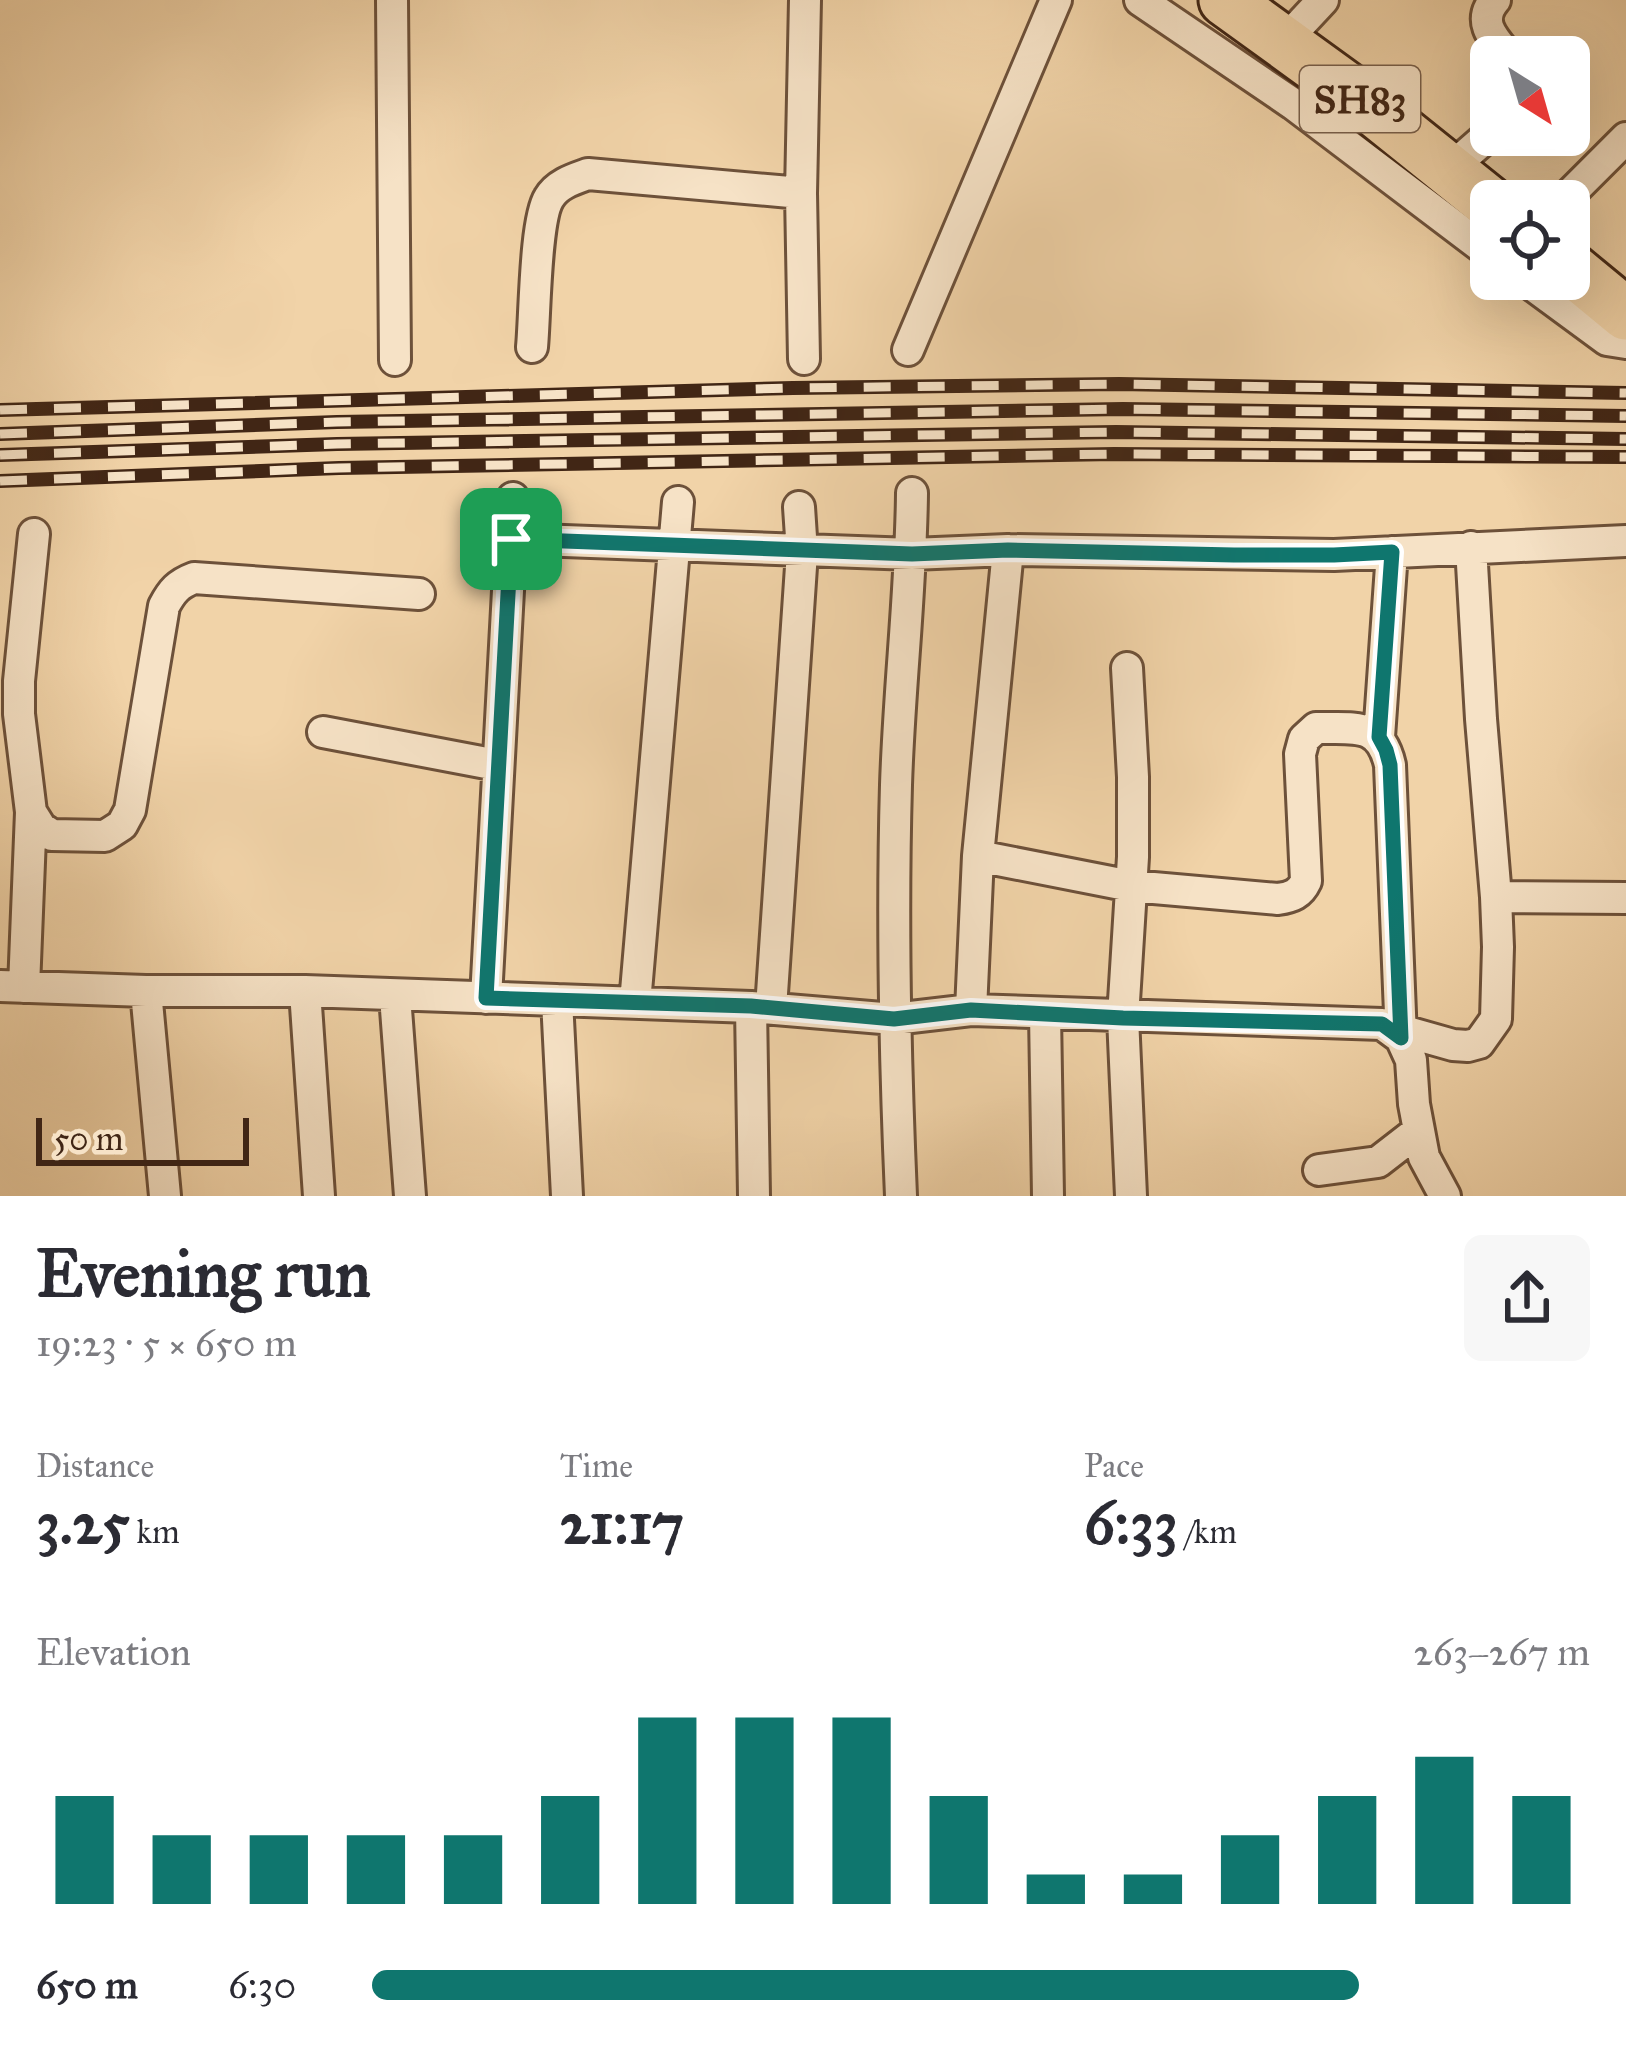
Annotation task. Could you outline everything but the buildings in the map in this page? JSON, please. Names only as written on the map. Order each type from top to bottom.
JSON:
[{"type":"main road","name":"SH83","points":[[1225,0],[1348,89],[1470,187]]},
{"type":"main road","points":[[1590,284],[1626,314]]},
{"type":"street","points":[[392,0],[395,360]]},
{"type":"street","points":[[804,359],[805,0]]},
{"type":"street","points":[[908,350],[1055,0]]},
{"type":"street","points":[[1140,0],[1293,104],[1470,238]]},
{"type":"street","points":[[1253,0],[1481,180]]},
{"type":"street","points":[[1295,30],[1323,0]]},
{"type":"street","points":[[1492,36],[1486,24],[1488,8],[1495,0]]},
{"type":"street","points":[[1584,180],[1626,138]]},
{"type":"street","points":[[1459,161],[1470,151]]},
{"type":"street","points":[[532,347],[542,216],[550,194],[569,180],[588,174],[801,193]]},
{"type":"street","points":[[1590,263],[1626,289]]},
{"type":"street","points":[[1553,300],[1607,340],[1626,343]]},
{"type":"street","points":[[901,1196],[894,1019],[896,782],[913,494]]},
{"type":"street","points":[[486,998],[514,498]]},
{"type":"street","points":[[635,1003],[678,502]]},
{"type":"street","points":[[754,1196],[761,1007],[802,552],[799,507]]},
{"type":"street","points":[[34,534],[10,671],[31,812],[12,986],[761,1007],[894,1019],[971,1010],[1382,1024],[1401,1034],[1468,1046],[1479,1042],[1496,1018],[1498,946],[1472,548]]},
{"type":"street","points":[[511,539],[802,552],[1274,555],[1626,542]]},
{"type":"street","points":[[971,1010],[978,856],[1008,550]]},
{"type":"street","points":[[1392,552],[1379,737],[1390,765],[1401,1034],[1412,1060],[1424,1157],[1445,1196]]},
{"type":"street","points":[[31,812],[40,828],[52,835],[105,836],[122,825],[130,810],[164,606],[181,582],[194,578],[418,595]]},
{"type":"street","points":[[1127,668],[1133,777],[1123,1018],[1131,1196]]},
{"type":"street","points":[[978,856],[1131,886],[1292,897],[1306,881],[1300,754],[1304,739],[1316,728],[1365,730],[1379,737]]},
{"type":"street","points":[[323,732],[497,765]]},
{"type":"street","points":[[1496,897],[1626,898]]},
{"type":"street","points":[[146,991],[165,1196]]},
{"type":"street","points":[[305,991],[320,1196]]},
{"type":"street","points":[[395,996],[410,1196]]},
{"type":"street","points":[[556,1000],[567,1196]]},
{"type":"street","points":[[1046,1014],[1048,1196]]},
{"type":"street","points":[[1319,1170],[1378,1162],[1418,1131]]},
{"type":"railway","points":[[0,410],[1119,384],[1626,393]]},
{"type":"railway","points":[[0,434],[337,422],[1123,409],[1626,416]]},
{"type":"railway","points":[[0,455],[337,444],[1116,432],[1626,439]]},
{"type":"railway","points":[[0,481],[339,468],[1114,454],[1626,457]]},
{"type":"route","points":[[511,539],[912,554],[1392,552],[1379,737],[1390,765],[1401,1038],[1382,1024],[971,1010],[894,1019],[751,1006],[486,998],[511,539]]}]
